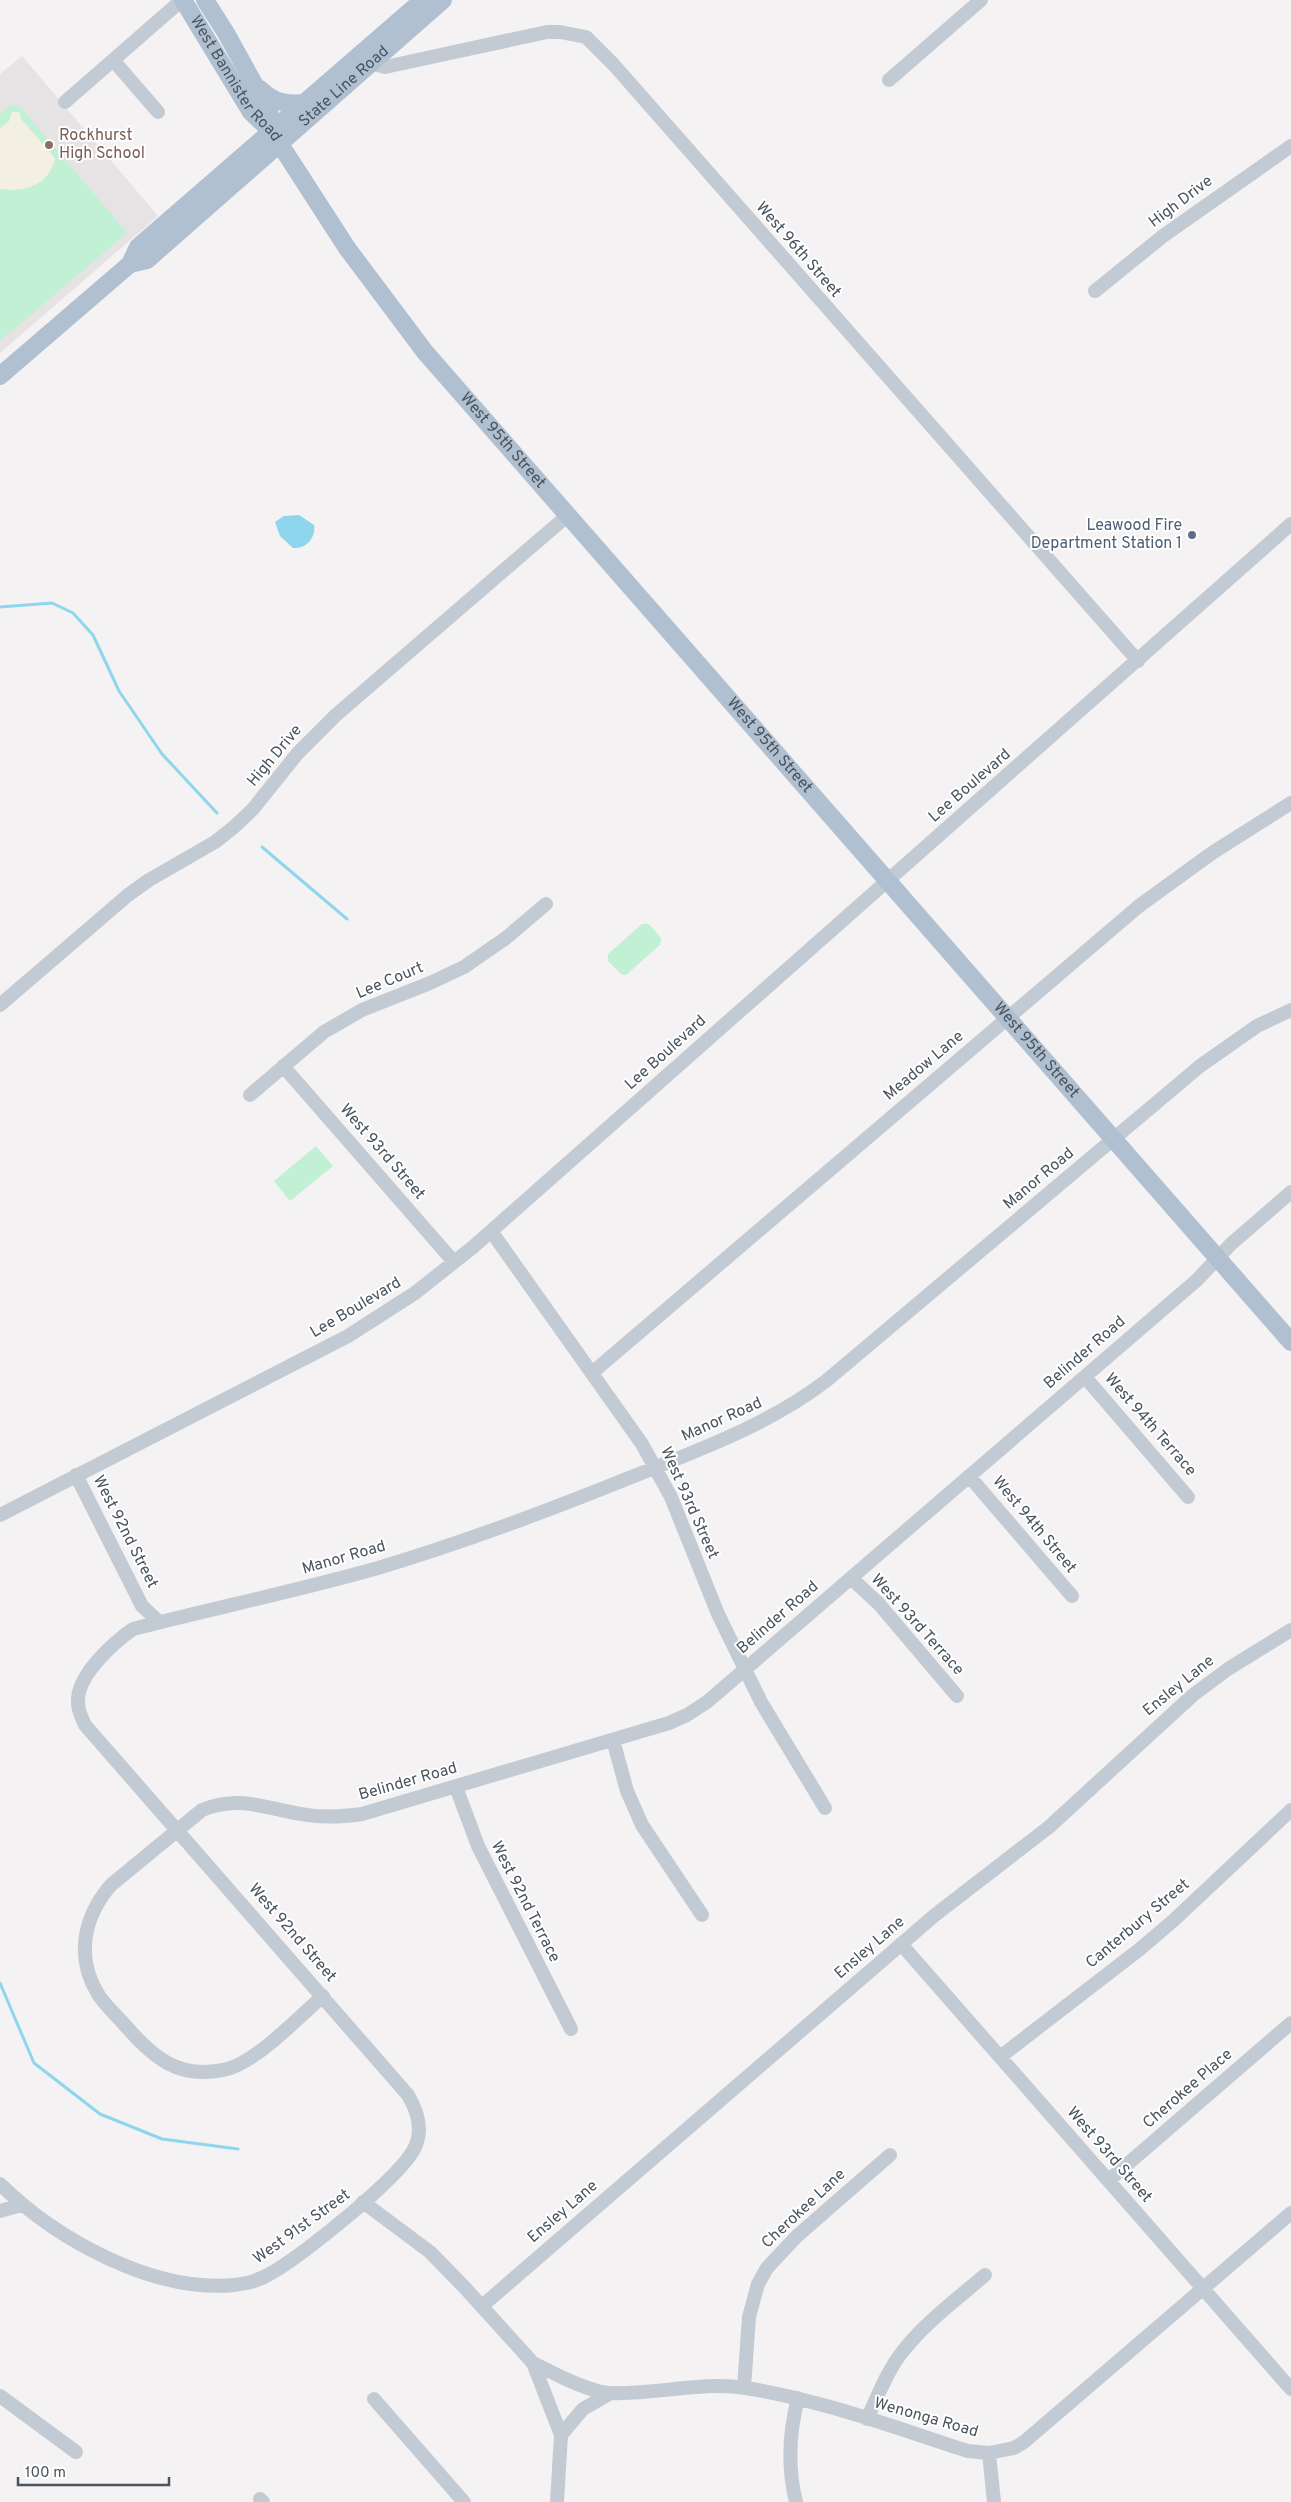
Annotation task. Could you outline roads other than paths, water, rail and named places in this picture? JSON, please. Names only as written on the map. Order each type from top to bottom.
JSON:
[{"type":"main road","name":"West Bannister Road","points":[[183,0],[251,112],[275,138]]},
{"type":"main road","name":"West Bannister Road","points":[[205,0],[269,111],[275,138]]},
{"type":"main road","name":"State Line Road","points":[[0,376],[130,264],[148,260],[275,138],[366,58],[423,0]]},
{"type":"main road","name":"State Line Road","points":[[275,138],[304,103],[443,0]]},
{"type":"main road","points":[[253,83],[276,101],[284,104],[304,103]]},
{"type":"main road","name":"West 95th Street","points":[[275,138],[346,248],[394,313],[567,516],[1291,1342]]},
{"type":"street","points":[[65,102],[183,0]]},
{"type":"street","points":[[889,80],[981,0]]},
{"type":"street","name":"West 96th Street","points":[[366,58],[385,67],[547,32],[575,33],[586,37],[614,65],[1138,661]]},
{"type":"street","points":[[113,60],[158,112]]},
{"type":"street","name":"High Drive","points":[[1095,291],[1163,236],[1291,146]]},
{"type":"street","name":"High Drive","points":[[0,1005],[128,895],[157,875],[215,842],[234,827],[253,809],[285,768],[317,733],[567,516]]},
{"type":"street","name":"Lee Boulevard","points":[[0,1515],[348,1336],[415,1293],[492,1231],[1291,524]]},
{"type":"street","name":"Meadow Lane","points":[[593,1372],[1085,950],[1164,887],[1291,803]]},
{"type":"street","name":"Lee Court","points":[[250,1095],[324,1032],[362,1010],[430,983],[477,959],[546,904]]},
{"type":"street","name":"Manor Road","points":[[81,1689],[104,1653],[133,1629],[318,1584],[466,1540],[740,1432],[801,1400],[1230,1043],[1257,1026],[1291,1010]]},
{"type":"street","name":"West 93rd Street","points":[[283,1066],[454,1262]]},
{"type":"street","name":"Belinder Road","points":[[324,1996],[247,2061],[229,2069],[214,2072],[182,2070],[164,2063],[152,2055],[98,1995],[91,1981],[85,1954],[86,1931],[94,1908],[111,1885],[202,1810],[227,1802],[241,1802],[300,1814],[340,1817],[387,1808],[613,1740],[688,1715],[707,1702],[745,1670],[1197,1280],[1218,1257],[1291,1192]]},
{"type":"street","name":"West 93rd Street","points":[[492,1231],[642,1444],[671,1497],[718,1614],[745,1670],[770,1717],[825,1808]]},
{"type":"street","name":"West 94th Terrace","points":[[1085,1377],[1188,1497]]},
{"type":"street","name":"West 92nd Street","points":[[76,1475],[142,1606],[160,1622]]},
{"type":"street","name":"West 94th Street","points":[[969,1476],[1072,1596]]},
{"type":"street","name":"West 93rd Terrace","points":[[851,1578],[879,1604],[957,1696]]},
{"type":"street","name":"West 92nd Street","points":[[133,1629],[142,1606]]},
{"type":"street","name":"Ensley Lane","points":[[482,2306],[901,1944],[951,1902],[1049,1827],[1193,1695],[1228,1669],[1291,1630]]},
{"type":"street","name":"West 92nd Street","points":[[81,1689],[78,1701],[80,1714],[86,1725],[324,1996],[408,2095],[419,2119],[418,2138],[411,2156],[363,2202]]},
{"type":"street","points":[[613,1740],[629,1798],[642,1825],[702,1915]]},
{"type":"street","name":"West 92nd Terrace","points":[[456,1787],[478,1846],[571,2029]]},
{"type":"street","name":"Canterbury Street","points":[[1000,2057],[1160,1932],[1291,1810]]},
{"type":"street","name":"West 93rd Street","points":[[901,1944],[1291,2389]]},
{"type":"street","name":"Cherokee Place","points":[[1109,2180],[1291,2023]]},
{"type":"street","name":"Cherokee Lane","points":[[744,2388],[748,2318],[758,2284],[767,2268],[797,2236],[890,2155]]},
{"type":"street","name":"West 91st Street","points":[[0,2184],[21,2205],[88,2247],[132,2268],[169,2280],[209,2286],[248,2282],[273,2272],[317,2241],[363,2202],[430,2252],[533,2363],[561,2435],[557,2502]]},
{"type":"street","points":[[0,2211],[21,2205]]},
{"type":"street","name":"Wenonga Road","points":[[533,2363],[570,2380],[609,2394],[683,2388],[744,2388],[798,2398],[968,2451],[989,2453],[1014,2448],[1024,2442],[1291,2212]]},
{"type":"street","points":[[867,2419],[887,2376],[902,2352],[917,2334],[985,2275]]},
{"type":"street","points":[[561,2435],[582,2409],[609,2394]]},
{"type":"street","points":[[0,2396],[76,2452]]},
{"type":"street","points":[[796,2502],[791,2484],[789,2457],[792,2422],[798,2398]]},
{"type":"street","points":[[374,2399],[464,2502]]},
{"type":"street","points":[[989,2453],[994,2502]]},
{"type":"water","points":[[299,515],[314,525],[314,530],[312,538],[306,545],[293,548],[280,536],[275,522],[284,516]]},
{"type":"waterway","points":[[0,607],[52,603],[73,613],[93,635],[119,691],[162,754],[217,813]]},
{"type":"waterway","points":[[262,847],[347,919]]},
{"type":"waterway","points":[[0,1983],[34,2063],[100,2114],[162,2139],[238,2149]]},
{"type":"place","name":"Rockhurst High School","points":[[49,145]]},
{"type":"place","name":"Leawood Fire Department Station 1","points":[[1192,535]]}]
